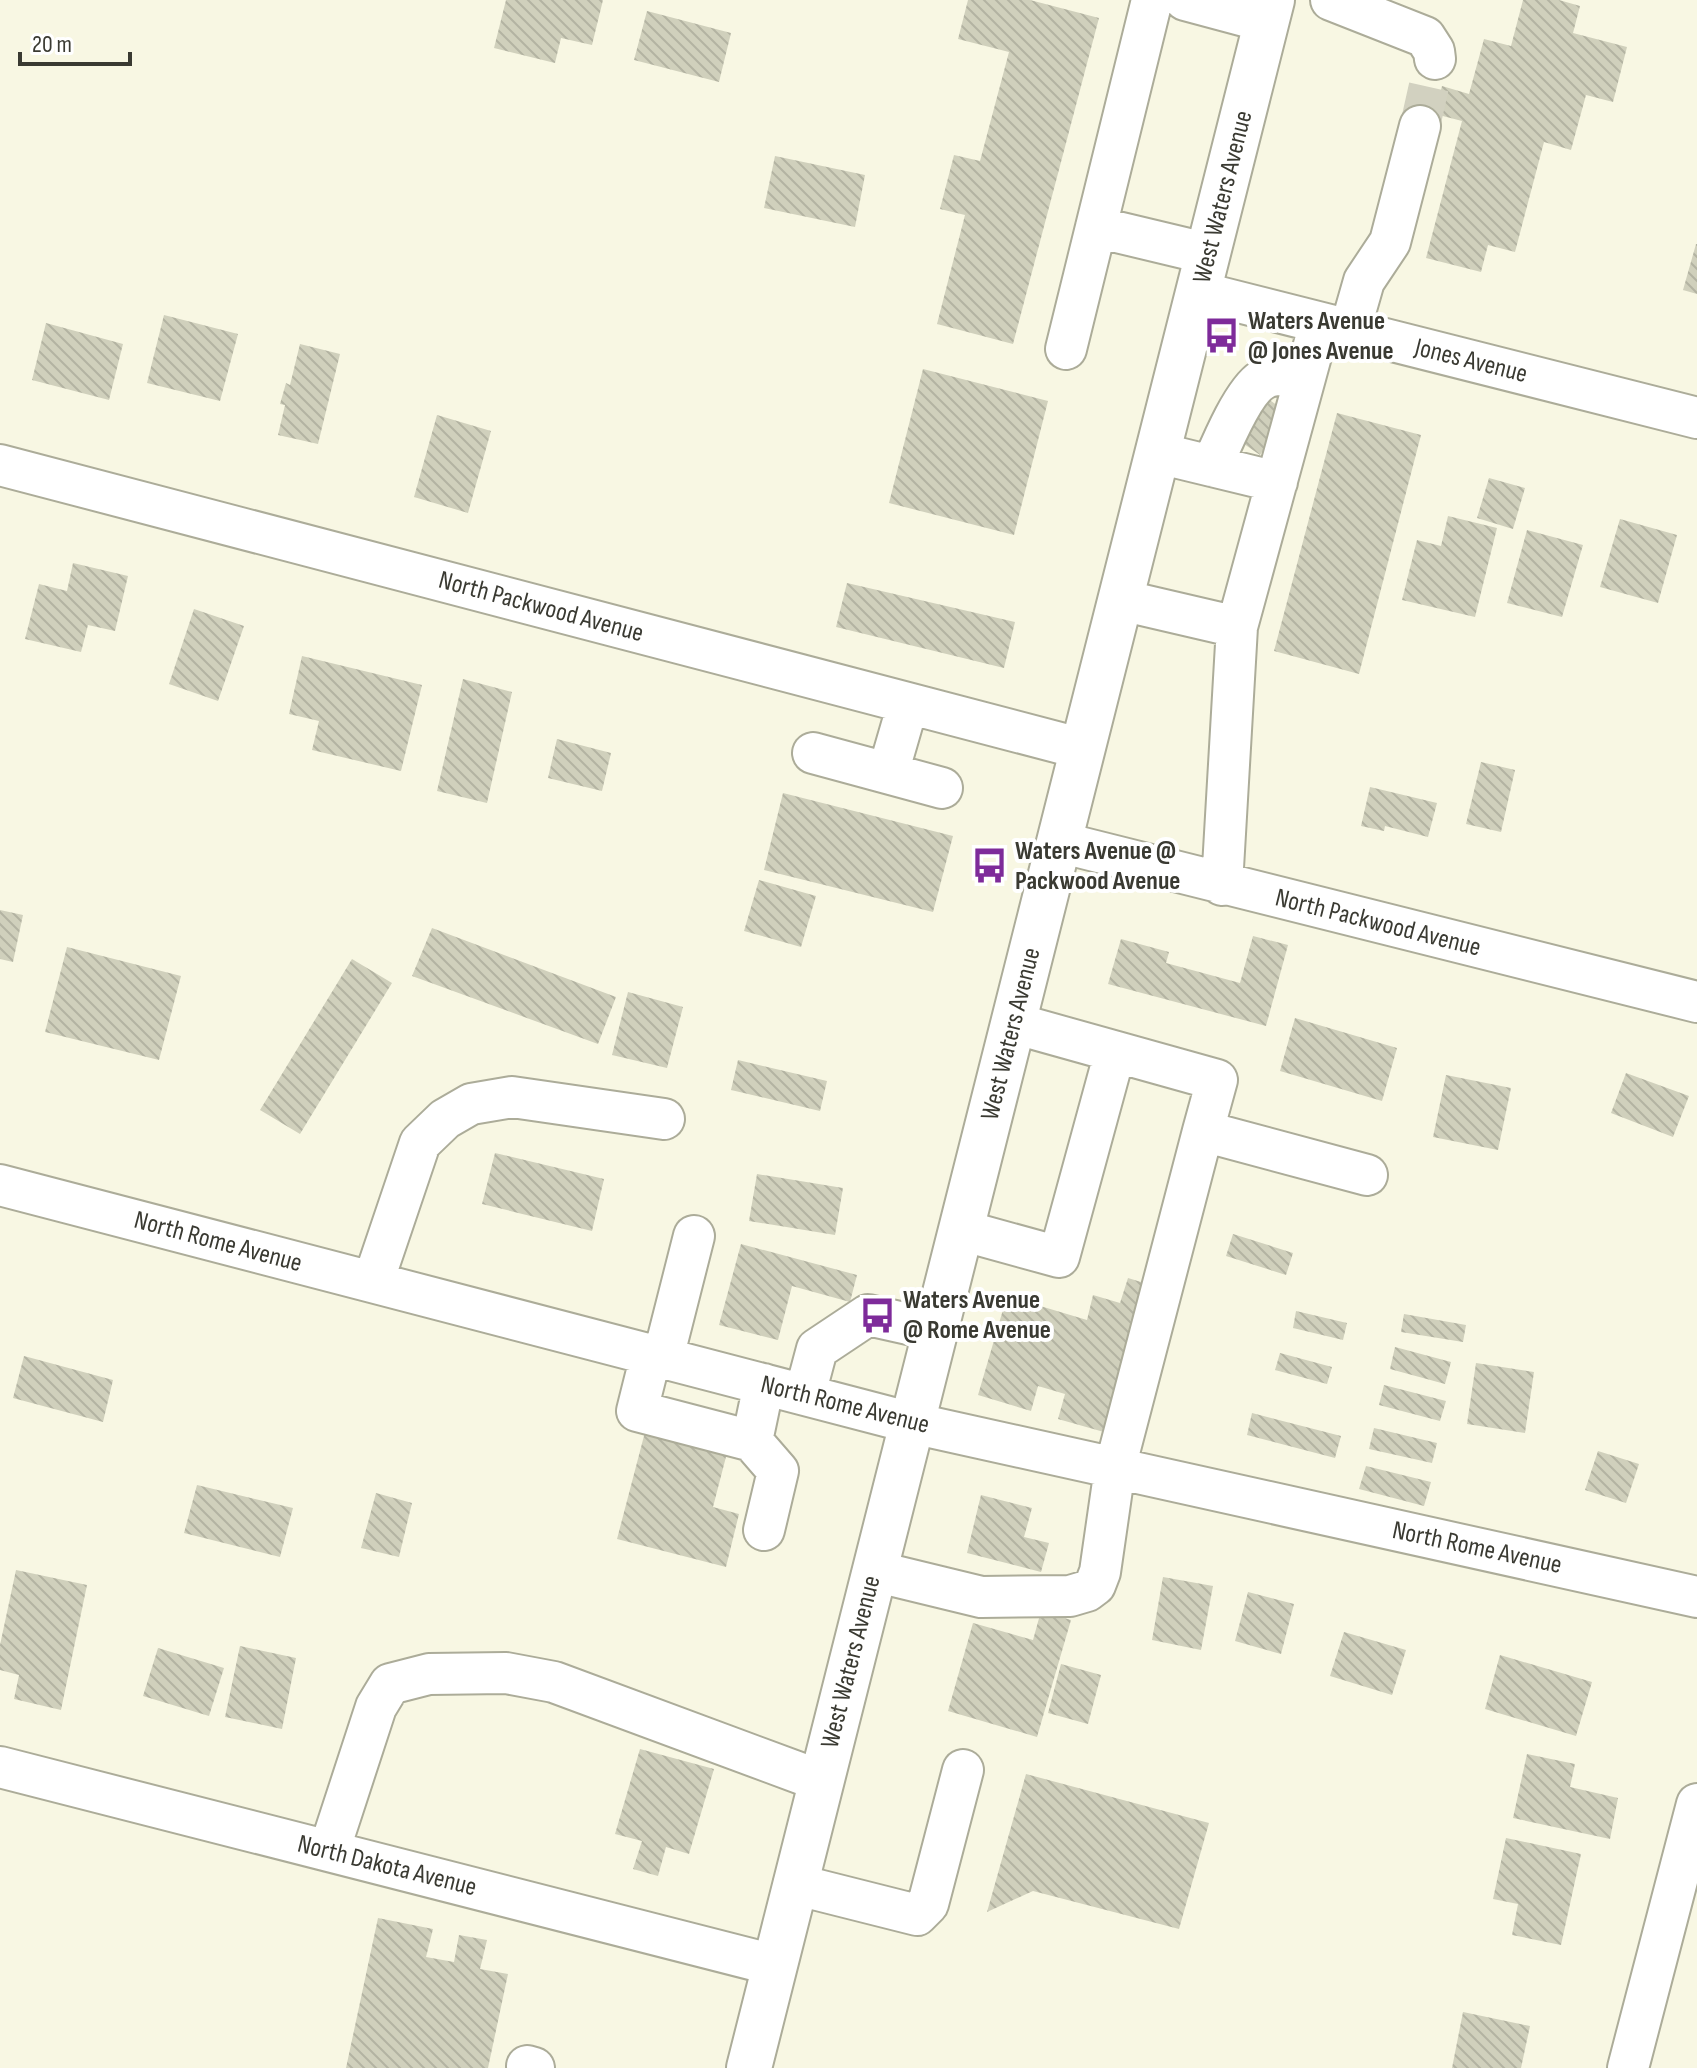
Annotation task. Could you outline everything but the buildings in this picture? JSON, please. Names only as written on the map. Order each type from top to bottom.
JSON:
[{"type":"main road","name":"West Waters Avenue","points":[[749,2068],[1270,11]]},
{"type":"street","points":[[1066,349],[1152,0]]},
{"type":"street","points":[[1185,0],[1270,11]]},
{"type":"street","points":[[1331,0],[1425,37],[1434,51],[1435,59]]},
{"type":"street","points":[[1222,885],[1237,627],[1305,376],[1390,242],[1420,126]]},
{"type":"street","name":"Jones Avenue","points":[[1096,227],[1335,326],[1697,418]]},
{"type":"street","points":[[1212,466],[1248,396],[1263,379],[1283,374],[1305,376]]},
{"type":"street","points":[[1158,453],[1277,482]]},
{"type":"street","name":"North Packwood Avenue","points":[[0,465],[1083,749]]},
{"type":"street","points":[[1121,600],[1237,627]]},
{"type":"street","points":[[888,773],[908,704]]},
{"type":"street","points":[[813,753],[942,788]]},
{"type":"street","name":"North Packwood Avenue","points":[[1059,842],[1697,1002]]},
{"type":"street","points":[[874,1571],[981,1597],[1070,1596],[1095,1585],[1100,1572],[1115,1468],[1217,1080],[1013,1023]]},
{"type":"street","points":[[961,1230],[1059,1257],[1115,1052]]},
{"type":"street","points":[[373,1282],[420,1143],[445,1119],[471,1104],[512,1097],[664,1119]]},
{"type":"street","points":[[1203,1131],[1367,1175]]},
{"type":"street","name":"North Rome Avenue","points":[[0,1185],[912,1423],[1697,1597]]},
{"type":"street","points":[[694,1236],[637,1411],[752,1441],[778,1471],[764,1530]]},
{"type":"street","points":[[805,1394],[817,1349],[868,1315],[935,1330]]},
{"type":"street","points":[[752,1441],[764,1384]]},
{"type":"street","points":[[329,1851],[376,1707],[390,1684],[429,1674],[506,1673],[554,1682],[821,1781]]},
{"type":"street","name":"North Dakota Avenue","points":[[0,1767],[774,1965]]},
{"type":"street","points":[[794,1884],[917,1915],[928,1904],[963,1770]]},
{"type":"street","points":[[1628,2068],[1697,1804]]},
{"type":"tunnel","points":[[1420,126],[1435,59]]},
{"type":"place","name":"Waters Avenue @ Jones Avenue","points":[[1222,336]]},
{"type":"place","name":"Waters Avenue @ Packwood Avenue","points":[[989,866]]},
{"type":"place","name":"Waters Avenue @ Rome Avenue","points":[[877,1315]]}]
